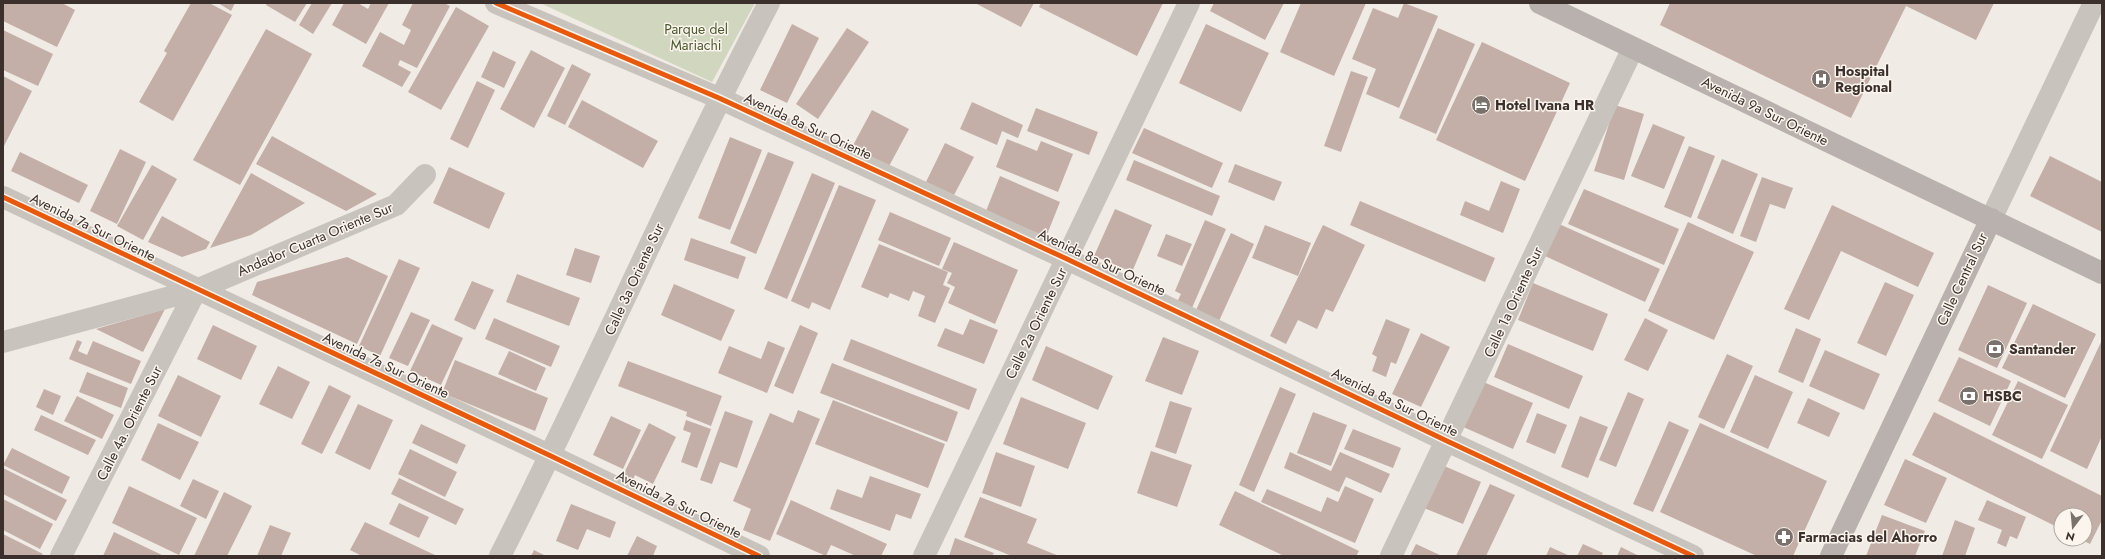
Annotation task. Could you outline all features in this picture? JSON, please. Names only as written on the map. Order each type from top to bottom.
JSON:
[{"type":"main road","name":"Avenida 9a Sur Oriente","points":[[1540,3],[2102,273]]},
{"type":"main road","name":"Calle Central Sur","points":[[1831,556],[1990,220]]},
{"type":"street","name":"Avenida 8a Sur Oriente","points":[[496,3],[719,98],[1067,258],[1447,441],[1693,556]]},
{"type":"street","name":"Calle 3a Oriente Sur","points":[[500,556],[551,456],[719,98],[769,3]]},
{"type":"street","name":"Calle 2a Oriente Sur","points":[[924,556],[1189,3]]},
{"type":"street","name":"Calle Central Sur","points":[[1990,220],[2094,3]]},
{"type":"street","name":"Calle 1a Oriente Sur","points":[[1391,556],[1634,48]]},
{"type":"street","name":"Andador Cuarta Oriente Sur","points":[[3,342],[196,290],[396,205],[425,175]]},
{"type":"street","name":"Avenida 7a Sur Oriente","points":[[3,198],[551,456],[759,556]]},
{"type":"street","name":"Calle 4a. Oriente Sur","points":[[61,556],[196,290]]},
{"type":"green space","name":"Parque del Mariachi","points":[[540,3],[755,3],[712,82]]},
{"type":"building","points":[[3,3],[62,3],[75,10],[57,47],[3,21]]},
{"type":"building","points":[[191,3],[209,3],[232,15],[173,121],[139,102],[167,53],[164,51]]},
{"type":"building","points":[[218,3],[235,3],[231,11]]},
{"type":"building","points":[[267,3],[307,3],[295,22],[266,5]]},
{"type":"building","points":[[312,3],[332,3],[313,34],[299,25]]},
{"type":"building","points":[[344,3],[358,3],[368,9],[371,3],[389,3],[366,44],[332,25]]},
{"type":"building","points":[[413,3],[444,3],[450,6],[417,68],[400,60],[398,65],[411,72],[402,87],[362,66],[380,32],[404,45],[411,30],[402,25]]},
{"type":"building","points":[[975,3],[1034,3],[1021,27]]},
{"type":"building","points":[[1041,3],[1163,3],[1137,56],[1039,7]]},
{"type":"building","points":[[1214,3],[1284,3],[1265,40],[1210,11]]},
{"type":"building","points":[[1301,3],[1366,3],[1334,76],[1280,52]]},
{"type":"building","points":[[1404,3],[1438,16],[1399,108],[1366,94],[1376,69],[1352,59],[1373,8],[1398,18]]},
{"type":"building","name":"Hospital Regional","points":[[1670,3],[1994,3],[1976,40],[1906,6],[1851,118],[1660,25]]},
{"type":"building","points":[[456,7],[489,26],[441,110],[408,92]]},
{"type":"building","points":[[792,24],[819,38],[787,103],[760,90]]},
{"type":"building","points":[[1206,24],[1269,53],[1241,112],[1179,83]]},
{"type":"building","points":[[847,28],[869,42],[818,119],[796,104]]},
{"type":"building","points":[[1438,28],[1475,44],[1436,134],[1399,118]]},
{"type":"building","points":[[266,29],[312,54],[240,185],[193,160]]},
{"type":"building","points":[[3,30],[53,54],[38,86],[3,70]]},
{"type":"building","points":[[1482,42],[1570,83],[1525,181],[1436,140]]},
{"type":"building","points":[[531,50],[565,68],[534,128],[500,109]]},
{"type":"building","points":[[493,51],[516,62],[504,88],[481,77]]},
{"type":"building","points":[[572,64],[591,74],[565,125],[547,116]]},
{"type":"building","points":[[1351,71],[1368,77],[1341,152],[1324,146]]},
{"type":"building","points":[[3,76],[32,91],[3,148]]},
{"type":"building","points":[[477,81],[495,90],[468,148],[450,139]]},
{"type":"building","points":[[582,100],[658,141],[643,168],[568,127]]},
{"type":"building","points":[[972,102],[1023,125],[1018,138],[1002,131],[997,145],[960,129]]},
{"type":"building","points":[[1615,105],[1644,114],[1624,180],[1594,171]]},
{"type":"building","points":[[1036,108],[1098,132],[1089,155],[1027,131]]},
{"type":"building","points":[[872,110],[909,129],[888,168],[851,149]]},
{"type":"building","points":[[1653,124],[1685,137],[1664,189],[1631,176]]},
{"type":"building","points":[[1144,128],[1223,163],[1212,188],[1132,153]]},
{"type":"building","points":[[272,136],[377,194],[346,211],[256,164]]},
{"type":"building","points":[[730,137],[762,150],[730,230],[698,218]]},
{"type":"building","points":[[1007,139],[1037,151],[1041,141],[1073,154],[1058,192],[996,167]]},
{"type":"building","points":[[945,143],[974,157],[954,195],[926,182]]},
{"type":"building","points":[[1689,146],[1715,156],[1691,218],[1664,207]]},
{"type":"building","points":[[120,149],[146,162],[117,224],[90,211]]},
{"type":"building","points":[[20,152],[88,185],[79,203],[11,171]]},
{"type":"building","points":[[768,152],[794,162],[756,254],[730,243]]},
{"type":"building","points":[[2050,156],[2102,182],[2102,232],[2030,196]]},
{"type":"building","points":[[1722,159],[1758,174],[1733,234],[1697,218]]},
{"type":"building","points":[[1134,160],[1220,196],[1212,216],[1126,180]]},
{"type":"building","points":[[1235,164],[1282,182],[1274,201],[1228,182]]},
{"type":"building","points":[[152,165],[177,179],[143,240],[117,226]]},
{"type":"building","points":[[449,167],[505,193],[489,229],[433,203]]},
{"type":"building","points":[[251,173],[305,203],[251,235],[210,248]]},
{"type":"building","points":[[812,173],[835,183],[787,299],[764,289]]},
{"type":"building","points":[[1000,176],[1060,202],[1046,237],[986,211]]},
{"type":"building","points":[[1762,177],[1793,188],[1785,209],[1770,204],[1756,242],[1740,236]]},
{"type":"building","points":[[1501,181],[1520,189],[1503,233],[1460,215],[1465,201],[1489,211]]},
{"type":"building","points":[[839,185],[876,200],[830,310],[812,302],[809,309],[791,301]]},
{"type":"building","points":[[1584,189],[1679,229],[1664,265],[1568,224]]},
{"type":"building","points":[[1360,201],[1495,258],[1485,282],[1350,225]]},
{"type":"building","points":[[1832,205],[1934,253],[1918,287],[1841,251],[1809,320],[1784,309]]},
{"type":"building","points":[[1115,209],[1152,225],[1132,272],[1094,256]]},
{"type":"building","points":[[890,212],[951,238],[939,266],[878,240]]},
{"type":"building","points":[[162,216],[210,242],[206,249],[182,257],[148,242]]},
{"type":"building","points":[[1205,220],[1226,229],[1192,308],[1177,302],[1181,294],[1175,291]]},
{"type":"building","points":[[1688,222],[1754,252],[1714,340],[1648,311]]},
{"type":"building","points":[[1559,224],[1660,269],[1645,302],[1545,256]]},
{"type":"building","points":[[1265,225],[1311,243],[1298,276],[1252,258]]},
{"type":"building","points":[[1323,225],[1365,245],[1333,312],[1326,309],[1317,329],[1298,320],[1286,344],[1270,336]]},
{"type":"building","points":[[1231,233],[1254,244],[1219,321],[1196,310]]},
{"type":"building","points":[[1166,234],[1192,244],[1182,266],[1157,256]]},
{"type":"building","points":[[691,238],[746,257],[738,279],[684,260]]},
{"type":"building","points":[[954,242],[1018,270],[995,324],[948,303],[955,287],[947,283],[952,273],[942,269]]},
{"type":"building","points":[[879,244],[948,272],[943,285],[950,288],[935,323],[918,316],[925,296],[913,291],[909,301],[890,293],[888,298],[861,287]]},
{"type":"building","points":[[575,248],[600,256],[591,283],[566,275]]},
{"type":"building","points":[[347,257],[388,276],[357,344],[252,295],[257,282]]},
{"type":"building","points":[[399,259],[420,268],[380,356],[359,346]]},
{"type":"building","points":[[517,274],[580,298],[569,326],[506,302]]},
{"type":"building","points":[[472,281],[494,290],[475,330],[454,320]]},
{"type":"building","points":[[1885,282],[1914,295],[1886,356],[1857,343]]},
{"type":"building","points":[[1533,283],[1608,314],[1593,351],[1518,320]]},
{"type":"building","points":[[674,284],[735,310],[721,341],[661,315]]},
{"type":"building","points":[[1988,285],[2027,303],[1997,368],[1958,350]]},
{"type":"building","points":[[2033,304],[2096,334],[2065,398],[2002,368]]},
{"type":"building","points":[[165,309],[143,352],[96,329]]},
{"type":"building","points":[[411,312],[430,320],[408,366],[389,358]]},
{"type":"building","points":[[494,318],[560,346],[551,367],[485,339]]},
{"type":"building","points":[[1645,318],[1668,330],[1648,371],[1624,360]]},
{"type":"building","points":[[970,319],[998,330],[984,364],[937,346],[945,328],[963,335]]},
{"type":"building","points":[[1386,319],[1410,329],[1396,364],[1391,362],[1386,377],[1372,371],[1377,357],[1372,354]]},
{"type":"building","points":[[432,324],[463,338],[441,385],[410,371]]},
{"type":"building","points":[[213,325],[257,346],[241,380],[197,359]]},
{"type":"building","points":[[800,325],[818,333],[793,394],[774,386]]},
{"type":"building","points":[[1796,328],[1821,339],[1803,383],[1778,372]]},
{"type":"building","points":[[1421,333],[1450,347],[1421,407],[1392,394]]},
{"type":"building","points":[[1163,337],[1199,351],[1182,395],[1145,381]]},
{"type":"building","points":[[851,339],[977,389],[969,410],[843,360]]},
{"type":"building","points":[[77,340],[82,342],[78,351],[87,355],[93,341],[141,361],[131,384],[69,359]]},
{"type":"building","points":[[2102,340],[2102,436],[2087,469],[2050,451]]},
{"type":"building","points":[[768,341],[785,348],[767,393],[718,373],[729,346],[761,359]]},
{"type":"building","points":[[1508,344],[1583,376],[1569,409],[1494,377]]},
{"type":"building","points":[[1046,346],[1113,376],[1098,410],[1032,380]]},
{"type":"building","points":[[1825,350],[1880,374],[1864,410],[1809,386]]},
{"type":"building","points":[[509,351],[546,368],[536,391],[498,374]]},
{"type":"building","points":[[1727,354],[1753,366],[1724,429],[1698,417]]},
{"type":"building","points":[[1959,357],[2011,381],[1990,426],[1938,401]]},
{"type":"building","points":[[455,360],[548,398],[535,431],[442,393]]},
{"type":"building","points":[[628,361],[722,396],[711,426],[686,416],[687,412],[618,386]]},
{"type":"building","points":[[832,363],[958,412],[947,442],[820,393]]},
{"type":"building","points":[[278,366],[310,382],[292,419],[259,404]]},
{"type":"building","points":[[87,372],[128,388],[121,408],[79,392]]},
{"type":"building","points":[[178,375],[221,396],[201,437],[158,416]]},
{"type":"building","points":[[1755,375],[1793,392],[1768,449],[1730,432]]},
{"type":"building","points":[[1481,381],[1533,403],[1513,449],[1461,426]]},
{"type":"building","points":[[2018,381],[2068,405],[2042,459],[1992,435]]},
{"type":"building","points":[[329,385],[351,396],[322,454],[301,444]]},
{"type":"building","points":[[1280,387],[1296,394],[1254,492],[1239,485]]},
{"type":"building","points":[[44,389],[61,396],[53,415],[36,407]]},
{"type":"building","points":[[1628,392],[1644,399],[1616,467],[1599,460]]},
{"type":"building","points":[[77,396],[114,415],[102,439],[64,421]]},
{"type":"building","points":[[1021,397],[1086,423],[1068,469],[1003,444]]},
{"type":"building","points":[[1808,398],[1840,413],[1829,437],[1797,423]]},
{"type":"building","points":[[833,400],[945,444],[928,488],[815,444]]},
{"type":"building","points":[[1170,401],[1192,408],[1176,454],[1155,447]]},
{"type":"building","points":[[358,404],[393,420],[370,470],[335,453]]},
{"type":"building","points":[[798,410],[820,419],[770,541],[743,530],[751,509],[733,501],[770,413],[793,423]]},
{"type":"building","points":[[725,411],[753,421],[737,468],[720,462],[712,484],[700,480]]},
{"type":"building","points":[[1313,412],[1347,425],[1331,466],[1297,453]]},
{"type":"building","points":[[1934,412],[2102,496],[2102,520],[2093,538],[2093,507],[2053,507],[2053,525],[1912,455]]},
{"type":"building","points":[[1537,413],[1567,425],[1555,454],[1526,442]]},
{"type":"building","points":[[41,415],[96,440],[88,455],[34,430]]},
{"type":"building","points":[[611,416],[641,430],[623,469],[593,455]]},
{"type":"building","points":[[1580,416],[1608,427],[1588,478],[1561,467]]},
{"type":"building","points":[[686,420],[711,429],[697,468],[681,462],[691,433],[683,430]]},
{"type":"building","points":[[1669,421],[1689,430],[1653,512],[1633,504]]},
{"type":"building","points":[[158,423],[199,442],[180,480],[141,460]]},
{"type":"building","points":[[649,423],[676,437],[653,484],[635,475],[633,480],[623,475]]},
{"type":"building","points":[[1700,423],[1827,481],[1793,556],[1757,556],[1660,512]]},
{"type":"building","points":[[421,424],[466,445],[457,464],[412,443]]},
{"type":"building","points":[[1353,429],[1401,448],[1393,468],[1344,449]]},
{"type":"building","points":[[12,448],[70,477],[62,494],[3,465]]},
{"type":"building","points":[[410,449],[457,472],[445,497],[398,474]]},
{"type":"building","points":[[1151,451],[1192,465],[1177,507],[1137,493]]},
{"type":"building","points":[[996,452],[1035,466],[1021,507],[982,493]]},
{"type":"building","points":[[1290,452],[1331,471],[1340,452],[1390,474],[1381,493],[1346,477],[1339,492],[1284,468]]},
{"type":"building","points":[[1905,459],[1947,478],[1926,523],[1884,505]]},
{"type":"building","points":[[1442,465],[1481,482],[1463,524],[1424,508]]},
{"type":"building","points":[[3,468],[67,500],[56,521],[3,494]]},
{"type":"building","points":[[870,476],[921,494],[911,519],[896,514],[890,531],[830,509],[837,489],[862,498]]},
{"type":"building","points":[[399,478],[464,509],[456,525],[391,494]]},
{"type":"building","points":[[193,479],[219,491],[206,519],[180,506]]},
{"type":"building","points":[[1490,484],[1515,495],[1486,556],[1456,556]]},
{"type":"building","points":[[129,486],[197,518],[179,555],[112,523]]},
{"type":"building","points":[[1345,486],[1374,499],[1355,543],[1261,502],[1267,489],[1321,512],[1327,497],[1338,502]]},
{"type":"building","points":[[1235,491],[1359,551],[1356,556],[1284,556],[1219,525]]},
{"type":"building","points":[[224,492],[252,506],[227,556],[194,556]]},
{"type":"building","points":[[980,497],[1037,519],[1027,543],[1059,556],[1012,556],[964,537]]},
{"type":"building","points":[[3,499],[53,524],[40,549],[3,530]]},
{"type":"building","points":[[791,500],[887,544],[881,556],[856,556],[831,545],[826,556],[776,534]]},
{"type":"building","points":[[1987,500],[2026,517],[2017,539],[2010,536],[2006,547],[1997,543],[2002,530],[1978,520]]},
{"type":"building","points":[[399,503],[429,517],[419,538],[389,524]]},
{"type":"building","points":[[571,504],[616,522],[610,538],[587,529],[578,550],[556,541]]},
{"type":"building","points":[[1882,515],[1925,531],[1915,556],[1866,556]]},
{"type":"building","points":[[1955,520],[1975,528],[1965,556],[1942,556]]},
{"type":"building","points":[[365,522],[437,556],[362,556],[350,550]]},
{"type":"building","points":[[270,525],[291,533],[281,556],[257,556]]},
{"type":"building","points":[[114,532],[164,556],[103,556]]},
{"type":"building","points":[[3,534],[43,554],[41,556],[3,556]]},
{"type":"building","points":[[637,536],[657,546],[653,556],[627,556]]},
{"type":"building","points":[[955,538],[994,553],[992,556],[949,556]]},
{"type":"building","points":[[1416,544],[1442,556],[1410,556]]},
{"type":"building","points":[[1583,544],[1603,553],[1601,556],[1577,556]]},
{"type":"building","points":[[1550,547],[1570,556],[1546,556]]},
{"type":"building","points":[[1621,547],[1639,556],[1617,556]]},
{"type":"building","points":[[534,550],[546,556],[531,556]]},
{"type":"cycle path","points":[[496,3],[719,98],[1067,259],[1447,441],[1693,556]]},
{"type":"cycle path","points":[[3,197],[759,556]]},
{"type":"place","name":"Hospital Regional","points":[[1821,79]]},
{"type":"place","name":"Hotel Ivana HR","points":[[1481,105]]},
{"type":"place","name":"Santander","points":[[1995,349]]},
{"type":"place","name":"HSBC","points":[[1969,396]]},
{"type":"place","name":"Farmacias del Ahorro","points":[[1784,537]]}]
